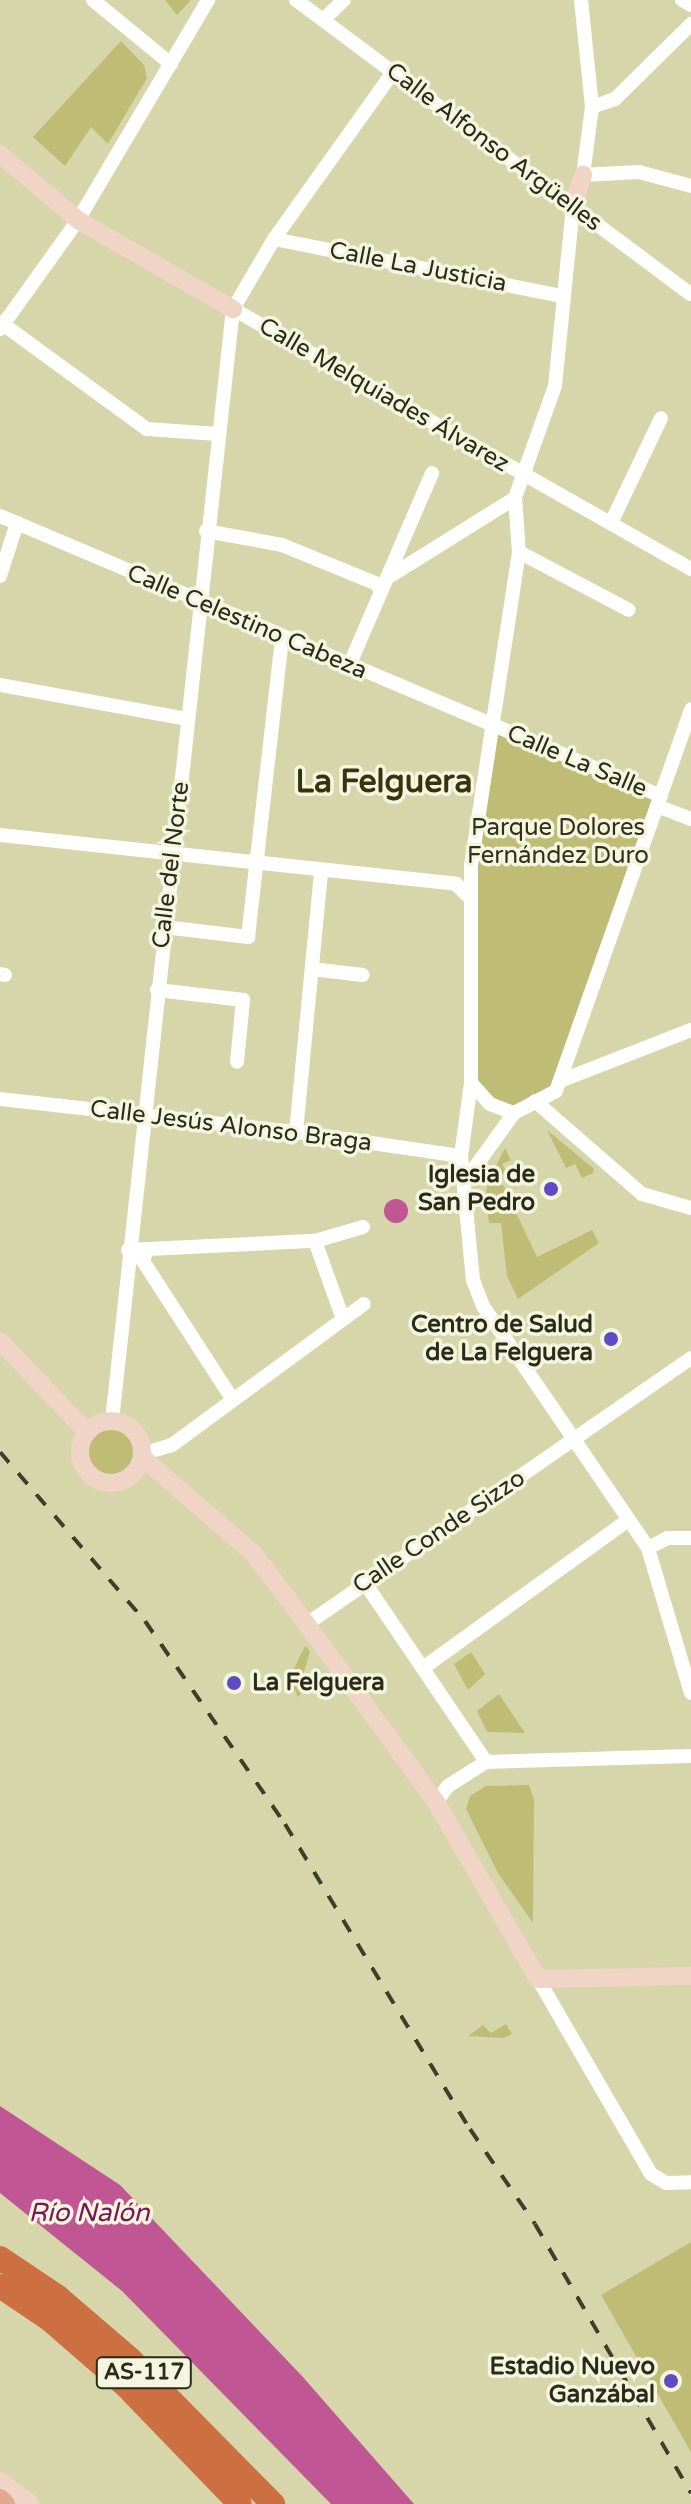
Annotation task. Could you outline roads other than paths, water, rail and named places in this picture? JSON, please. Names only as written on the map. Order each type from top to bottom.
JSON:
[{"type":"highway","name":"AS-117","points":[[0,2258],[58,2297],[130,2359],[273,2504]]},
{"type":"highway","name":"AS-117","points":[[0,2286],[49,2319],[125,2385],[240,2504]]},
{"type":"main road","points":[[0,2499],[5,2504]]},
{"type":"street","points":[[93,0],[171,64]]},
{"type":"street","points":[[208,0],[78,220],[1,325],[147,429],[218,434]]},
{"type":"street","name":"Calle Alfonso Argüelles","points":[[296,0],[691,294]]},
{"type":"street","points":[[323,20],[344,0]]},
{"type":"street","points":[[581,0],[592,107],[583,175],[573,206],[555,386],[521,472],[515,498],[519,552],[469,897],[471,1083],[461,1156],[473,1280],[483,1306],[572,1441],[648,1548],[691,1693]]},
{"type":"street","points":[[682,0],[691,5]]},
{"type":"street","points":[[592,107],[615,99],[691,24]]},
{"type":"street","points":[[233,309],[274,239],[393,72]]},
{"type":"street","name":"Calle Melquiades Álvarez","points":[[0,154],[78,220],[691,569]]},
{"type":"street","points":[[583,175],[639,172],[691,186]]},
{"type":"street","name":"Calle La Justicia","points":[[274,239],[562,296]]},
{"type":"street","name":"Calle del Norte","points":[[112,1421],[142,1114],[233,309]]},
{"type":"street","points":[[611,523],[661,418]]},
{"type":"street","points":[[349,666],[432,473]]},
{"type":"street","points":[[206,531],[282,545],[384,585],[515,498]]},
{"type":"street","name":"Calle Celestino Cabeza","points":[[0,516],[494,726]]},
{"type":"street","points":[[0,576],[17,523]]},
{"type":"street","points":[[519,552],[629,610]]},
{"type":"street","points":[[164,927],[248,937],[282,638]]},
{"type":"street","points":[[0,685],[188,719]]},
{"type":"street","points":[[558,1086],[691,709]]},
{"type":"street","name":"Calle La Salle","points":[[494,726],[659,801],[691,819]]},
{"type":"street","points":[[0,835],[456,884],[469,897]]},
{"type":"street","points":[[296,1132],[321,870]]},
{"type":"street","points":[[312,969],[363,975]]},
{"type":"street","points":[[157,990],[243,1000],[237,1062]]},
{"type":"street","points":[[465,1181],[514,1113],[558,1086],[691,1030]]},
{"type":"street","points":[[471,1083],[490,1104],[514,1113]]},
{"type":"street","name":"Calle Jesús Alonso Braga","points":[[0,1099],[296,1132],[461,1156]]},
{"type":"street","points":[[535,1101],[642,1194],[691,1208]]},
{"type":"street","points":[[128,1250],[315,1241],[363,1227]]},
{"type":"street","points":[[315,1241],[343,1319]]},
{"type":"street","points":[[147,1249],[143,1261],[231,1397]]},
{"type":"street","points":[[126,1275],[136,1267],[148,1269]]},
{"type":"street","points":[[167,1475],[166,1454],[172,1445],[231,1397],[364,1304]]},
{"type":"street","points":[[0,1341],[87,1432]]},
{"type":"street","name":"Calle Conde Sizzo","points":[[307,1624],[691,1358]]},
{"type":"street","points":[[130,1477],[142,1456],[139,1437],[128,1426],[112,1421],[87,1432],[80,1445],[87,1473],[115,1483],[130,1477],[149,1478],[195,1503]]},
{"type":"street","points":[[142,1456],[172,1445]]},
{"type":"street","points":[[142,1456],[253,1553],[307,1624],[436,1802],[651,2174],[666,2183],[691,2182]]},
{"type":"street","points":[[423,1668],[628,1520]]},
{"type":"street","points":[[648,1548],[668,1538],[691,1538]]},
{"type":"street","points":[[365,1583],[486,1762]]},
{"type":"street","points":[[436,1802],[448,1786],[486,1762],[691,1756]]},
{"type":"street","points":[[538,1979],[691,1976]]},
{"type":"street","points":[[0,2481],[30,2504]]},
{"type":"water","points":[[396,1199],[407,1206],[408,1211],[401,1222],[396,1223],[385,1216],[384,1211],[391,1200]]},
{"type":"water","name":"Río Nalón","points":[[0,2106],[120,2185],[302,2376],[414,2504],[331,2504],[122,2291],[0,2193]]},
{"type":"railway","points":[[0,1452],[145,1621],[285,1824],[470,2129],[535,2224],[691,2493]]},
{"type":"place","name":"Iglesia de San Pedro","points":[[551,1189]]},
{"type":"place","name":"Centro de Salud de La Felguera","points":[[611,1339]]},
{"type":"place","name":"La Felguera","points":[[234,1683]]},
{"type":"place","name":"Estadio Nuevo Ganzábal","points":[[671,2381]]},
{"type":"district","name":"La Felguera","points":[[384,782]]},
{"type":"park label","name":"Parque Dolores Fernández Duro","points":[[558,842]]}]
